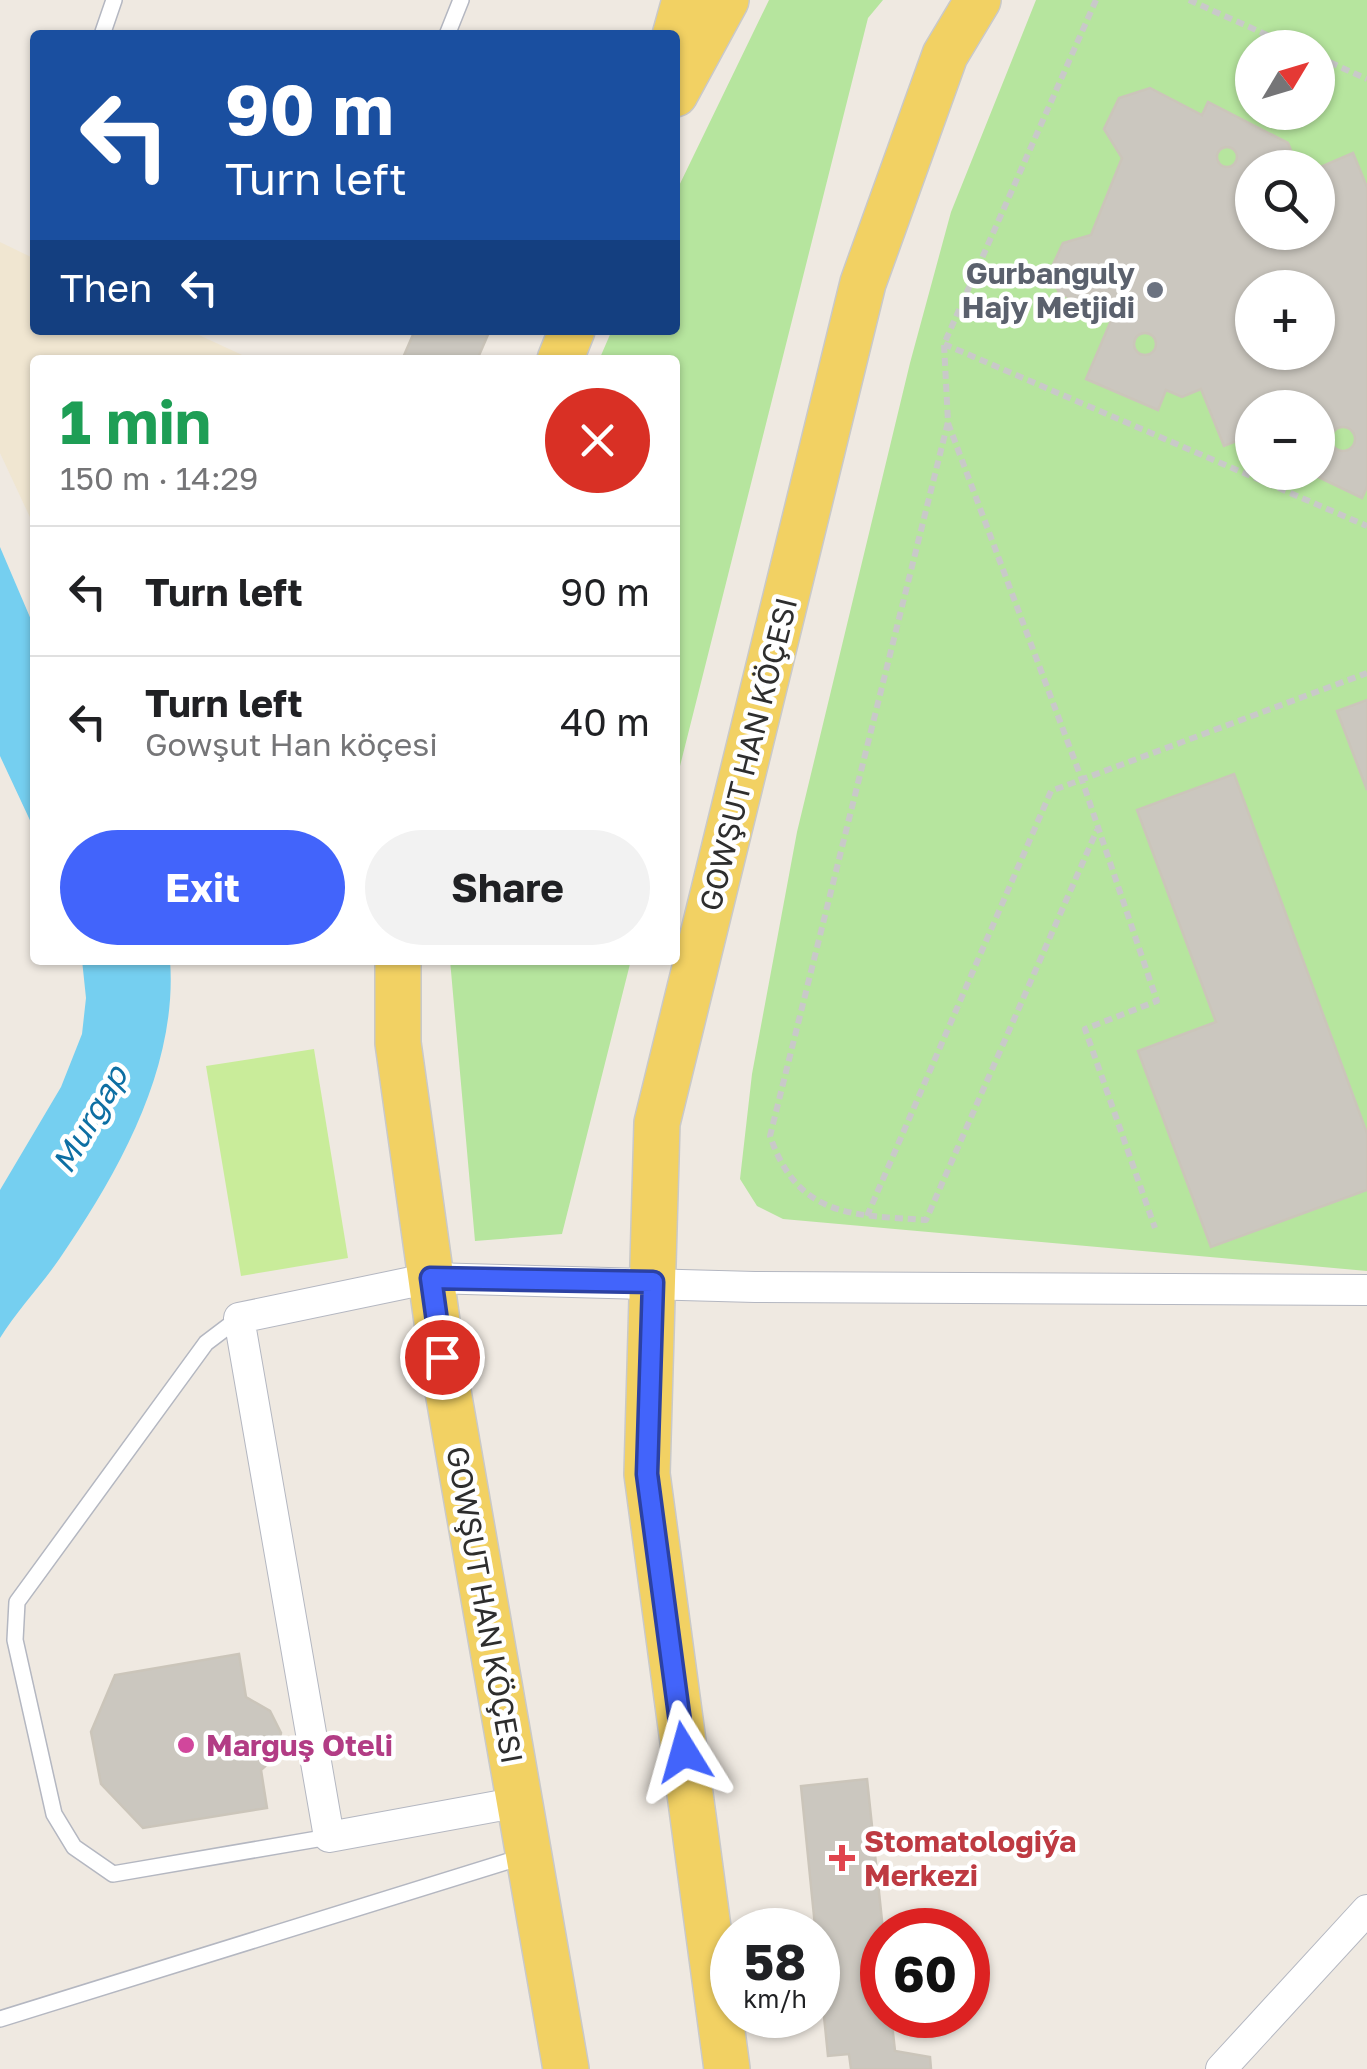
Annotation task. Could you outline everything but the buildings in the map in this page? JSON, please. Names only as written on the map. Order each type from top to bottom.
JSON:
[{"type":"main road","points":[[677,30],[685,0]]},
{"type":"main road","points":[[680,85],[726,0]]},
{"type":"main road","name":"GOWŞUT HAN KÖÇESI","points":[[727,2069],[647,1474],[657,1124],[863,283],[945,54],[978,0]]},
{"type":"main road","name":"GOWŞUT HAN KÖÇESI","points":[[398,965],[398,1043],[431,1278],[566,2069]]},
{"type":"street","points":[[520,1802],[328,1837],[239,1318],[431,1278],[755,1287],[1367,1290]]},
{"type":"street","points":[[1221,2069],[1367,1910]]},
{"type":"lane","points":[[104,30],[114,0]]},
{"type":"lane","points":[[449,30],[461,0]]},
{"type":"lane","points":[[239,1318],[206,1343],[17,1602],[15,1640],[54,1814],[74,1847],[113,1874],[328,1837]]},
{"type":"lane","points":[[0,2018],[529,1855]]},
{"type":"path","points":[[1096,0],[944,344],[948,422],[770,1136],[792,1182],[817,1204],[867,1216],[926,1220],[1097,830]]},
{"type":"path","points":[[1189,0],[1256,30]]},
{"type":"path","points":[[1335,65],[1367,79]]},
{"type":"path","points":[[944,344],[1367,526]]},
{"type":"path","points":[[948,422],[1082,780],[1157,1001],[1085,1029],[1155,1228]]},
{"type":"path","points":[[867,1216],[1051,792],[1367,673]]},
{"type":"shaded area","points":[[0,242],[30,257],[30,335],[199,335],[242,355],[30,355],[30,517],[0,453]]},
{"type":"green space","points":[[769,0],[883,0],[868,18],[680,766],[680,355],[601,355],[610,335],[680,335],[680,184]]},
{"type":"green space","points":[[1036,0],[1367,0],[1367,1271],[783,1219],[757,1206],[740,1179],[752,1074],[797,832],[910,363],[951,212]]},
{"type":"green space","points":[[450,965],[630,965],[562,1234],[475,1241]]},
{"type":"green space","points":[[314,1049],[348,1258],[241,1276],[206,1066]]},
{"type":"water","points":[[0,547],[30,617],[30,820],[0,756]]},
{"type":"water","name":"Murgap","points":[[83,965],[170,965],[164,1040],[140,1117],[82,1225],[0,1338],[0,1190],[61,1087],[82,1034],[86,998]]},
{"type":"place","name":"Gurbanguly Hajy Metjidi","points":[[1155,290]]},
{"type":"place","name":"Marguş Oteli","points":[[186,1745]]},
{"type":"place","name":"Stomatologiýa Merkezi","points":[[842,1858]]},
{"type":"route","points":[[442,1357],[431,1278],[653,1282],[647,1474],[684,1752]]}]
